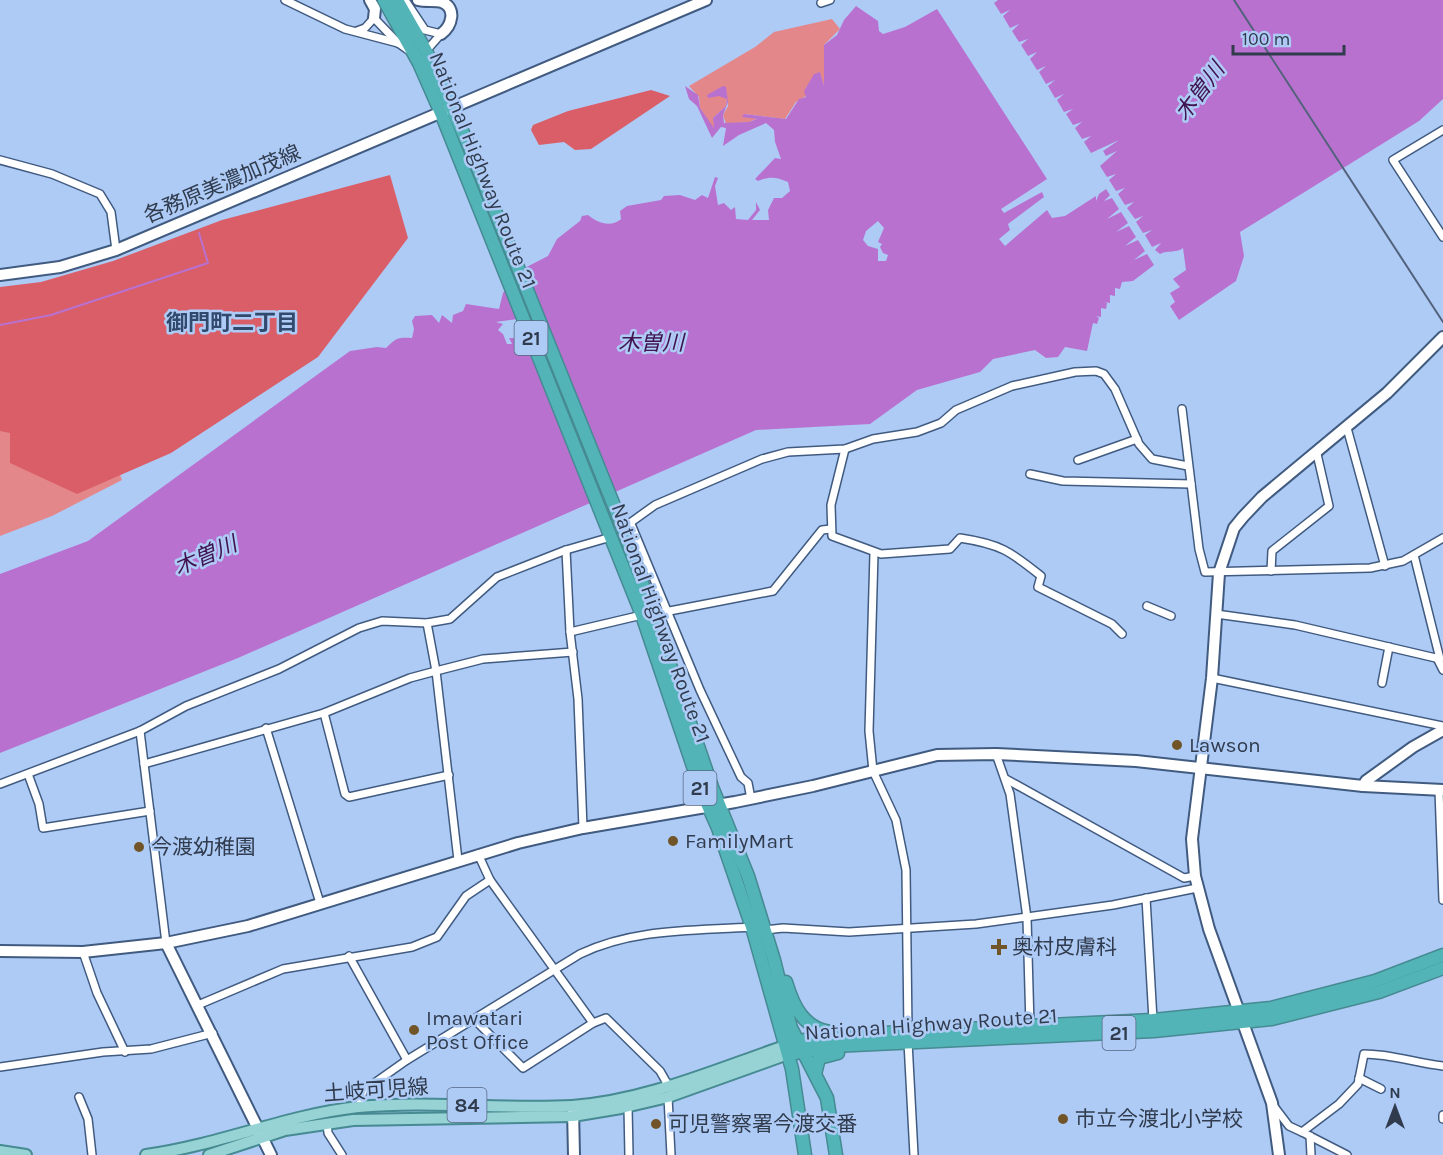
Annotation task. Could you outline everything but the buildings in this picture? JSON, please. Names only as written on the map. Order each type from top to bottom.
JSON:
[{"type":"highway","name":"National Highway Route 21","points":[[384,0],[469,146],[624,523],[654,613],[677,722],[765,930],[774,960],[793,1048]]},
{"type":"highway","name":"National Highway Route 21","points":[[397,0],[426,51],[447,111],[456,151],[611,537],[654,613]]},
{"type":"highway","name":"National Highway Route 21","points":[[714,805],[793,1048]]},
{"type":"highway","name":"National Highway Route 21","points":[[793,1048],[822,1036],[877,1034],[908,1037],[1154,1031],[1239,1017],[1335,993],[1376,981],[1443,955]]},
{"type":"highway","points":[[774,960],[782,970],[794,1004],[807,1024],[829,1032],[877,1034]]},
{"type":"highway","name":"National Highway Route 21","points":[[793,1048],[885,1044],[908,1037],[1030,1026],[1239,1017],[1272,1019],[1338,1003],[1443,968]]},
{"type":"highway","points":[[815,1074],[819,1058],[836,1053],[868,1051],[885,1044]]},
{"type":"highway","points":[[793,1048],[815,1074],[827,1098],[836,1155]]},
{"type":"highway","points":[[793,1048],[805,1155]]},
{"type":"main road","name":"土岐可児線","points":[[146,1155],[188,1149],[261,1132],[327,1123],[628,1107],[793,1048]]},
{"type":"main road","name":"土岐可児線","points":[[209,1155],[261,1132],[308,1115],[359,1107],[573,1111],[621,1098],[668,1091]]},
{"type":"main road","points":[[0,1151],[26,1155]]},
{"type":"street","points":[[285,0],[345,29],[398,43],[407,48],[419,63]]},
{"type":"street","points":[[357,31],[365,28],[374,18],[375,9],[370,0]]},
{"type":"street","points":[[405,0],[425,30],[441,34]]},
{"type":"street","points":[[418,0],[441,1],[448,7],[452,18],[449,28],[426,51]]},
{"type":"street","name":"各務原美濃加茂線","points":[[0,276],[60,267],[116,250],[706,0]]},
{"type":"street","points":[[820,3],[830,0]]},
{"type":"street","points":[[374,18],[398,43]]},
{"type":"street","points":[[1443,130],[1392,160],[1443,237]]},
{"type":"street","points":[[0,160],[52,174],[99,194],[111,212],[116,250]]},
{"type":"street","points":[[1279,1155],[1272,1103],[1239,1017],[1195,876],[1192,839],[1212,678],[1219,573],[1234,528],[1243,517],[1262,497],[1347,428],[1443,337]]},
{"type":"street","points":[[624,523],[655,505],[762,459],[788,453],[845,449],[873,439],[917,432],[941,423],[956,410],[1012,386],[1075,372],[1096,371],[1104,374],[1115,389],[1137,439],[1152,459],[1188,466]]},
{"type":"street","points":[[1182,409],[1204,570],[1219,573],[1385,566],[1403,561],[1443,538]]},
{"type":"street","points":[[1347,428],[1385,566]]},
{"type":"street","points":[[1078,460],[1137,439]]},
{"type":"street","points":[[845,449],[831,505],[832,536],[874,552],[950,549],[960,538],[984,542],[1009,550],[1041,576],[1038,587],[1046,593],[1096,615],[1112,624],[1122,634]]},
{"type":"street","points":[[1271,570],[1272,551],[1329,506],[1317,454]]},
{"type":"street","points":[[1030,474],[1063,481],[1191,484]]},
{"type":"street","points":[[570,632],[654,613],[773,591],[822,531],[831,529]]},
{"type":"street","points":[[0,784],[140,731],[186,706],[279,669],[359,628],[382,621],[427,623],[450,619],[497,577],[566,550],[611,537]]},
{"type":"street","points":[[566,550],[570,632],[578,699],[583,828]]},
{"type":"street","points":[[874,552],[869,731],[873,771],[896,820],[906,870],[908,1037],[915,1155]]},
{"type":"street","points":[[1216,614],[1295,624],[1440,659],[1441,655],[1414,555]]},
{"type":"street","points":[[1147,606],[1171,616]]},
{"type":"street","points":[[654,613],[700,690],[741,777],[748,783],[752,799]]},
{"type":"street","points":[[427,623],[436,670],[458,860]]},
{"type":"street","points":[[1382,683],[1389,647]]},
{"type":"street","points":[[144,764],[324,713],[410,678],[436,670],[483,659],[573,652]]},
{"type":"street","points":[[1437,658],[1443,670]]},
{"type":"street","points":[[1212,678],[1443,728]]},
{"type":"street","points":[[324,713],[345,794],[349,797],[449,775]]},
{"type":"street","points":[[266,728],[320,903]]},
{"type":"street","points":[[1363,786],[1366,781],[1443,728]]},
{"type":"street","points":[[140,731],[166,943],[271,1155]]},
{"type":"street","points":[[996,754],[1006,778],[1027,918],[1030,1026]]},
{"type":"street","points":[[0,951],[83,952],[166,943],[248,926],[478,854],[583,828],[752,799],[936,755],[996,754],[1136,761],[1363,786],[1441,790],[1443,900]]},
{"type":"street","points":[[28,774],[39,804],[43,828],[150,811]]},
{"type":"street","points":[[1006,778],[1184,878],[1195,876]]},
{"type":"street","points":[[478,854],[490,880],[593,1023]]},
{"type":"street","points":[[198,1005],[283,969],[412,947],[437,937],[466,896],[490,880]]},
{"type":"street","points":[[765,930],[783,928],[849,932],[907,930],[1027,918],[1197,888]]},
{"type":"street","points":[[1146,898],[1154,1020]]},
{"type":"street","points":[[359,1107],[363,1091],[407,1060],[556,969],[607,941],[635,934],[752,927]]},
{"type":"street","points":[[83,952],[97,993],[125,1052]]},
{"type":"street","points":[[349,956],[407,1060]]},
{"type":"street","points":[[475,1020],[523,1068],[593,1023],[606,1018],[660,1071],[668,1091],[671,1155]]},
{"type":"street","points":[[0,1066],[161,1047],[213,1034]]},
{"type":"street","points":[[1302,1132],[1339,1104],[1358,1084],[1364,1054],[1381,1054],[1413,1063],[1443,1066]]},
{"type":"street","points":[[1359,1078],[1381,1089]]},
{"type":"street","points":[[79,1097],[88,1119],[92,1155]]},
{"type":"street","points":[[1272,1103],[1289,1126],[1347,1155]]},
{"type":"street","points":[[628,1107],[629,1155]]},
{"type":"street","points":[[573,1111],[574,1155]]},
{"type":"street","points":[[327,1123],[328,1133],[342,1155]]},
{"type":"street","points":[[1310,1136],[1311,1155]]},
{"type":"shaded area","points":[[832,19],[840,29],[824,45],[824,86],[820,73],[806,87],[806,96],[796,102],[785,119],[744,114],[757,119],[726,124],[723,115],[728,106],[727,99],[726,106],[713,118],[715,128],[712,127],[700,108],[699,97],[689,86],[755,47],[774,32]]},
{"type":"shaded area","points":[[651,90],[670,96],[591,149],[575,150],[564,142],[539,145],[531,130],[533,125],[568,111]]},
{"type":"shaded area","points":[[390,175],[408,238],[318,357],[171,453],[77,494],[10,463],[10,433],[0,431],[0,287],[41,282],[113,261],[222,220]]},
{"type":"shaded area","points":[[0,374],[110,448],[122,480],[52,516],[0,536]]},
{"type":"water","name":"木曽川","points":[[998,0],[1443,0],[1443,99],[1419,121],[1240,232],[1244,256],[1236,281],[1179,320],[1170,306],[1175,302],[1170,293],[1180,287],[1173,279],[1186,270],[1183,248],[1160,254],[1155,250],[1161,243],[1152,247],[1145,235],[1152,230],[1143,233],[1136,222],[1143,216],[1135,219],[1127,208],[1134,202],[1125,205],[1118,194],[1125,188],[1116,191],[1109,180],[1116,174],[1107,177],[1100,166],[1117,151],[1106,156],[1103,151],[1119,140],[1091,153],[1084,142],[1091,136],[1082,139],[1075,128],[1082,122],[1073,125],[1066,114],[1073,109],[1064,112],[1057,100],[1064,94],[1055,98],[1048,86],[1055,80],[1046,84],[1039,72],[1046,66],[1037,70],[1030,59],[1037,52],[1028,56],[1021,45],[1028,39],[1019,42],[1012,31],[1019,24],[1010,28],[1003,16],[1010,10],[1001,14],[994,3]]},
{"type":"water","name":"木曽川","points":[[856,6],[878,21],[879,31],[883,34],[905,27],[937,9],[1047,179],[1001,209],[1004,213],[1042,192],[1044,197],[1008,224],[1010,230],[999,239],[1005,246],[1047,210],[1052,218],[1065,216],[1096,196],[1096,201],[1099,194],[1106,189],[1110,195],[1104,201],[1112,198],[1119,209],[1107,219],[1121,212],[1128,223],[1116,232],[1129,226],[1136,237],[1125,246],[1138,240],[1145,251],[1134,260],[1147,254],[1154,265],[1133,281],[1122,282],[1120,289],[1115,288],[1115,296],[1110,295],[1110,303],[1104,302],[1107,303],[1106,309],[1101,308],[1101,317],[1096,316],[1099,318],[1097,324],[1093,323],[1087,351],[1065,347],[1058,357],[1046,358],[1035,350],[993,359],[980,372],[917,390],[870,424],[756,430],[238,658],[0,753],[0,574],[88,541],[350,351],[386,348],[398,339],[412,338],[414,329],[412,321],[415,316],[432,315],[439,323],[442,315],[452,323],[453,315],[463,311],[466,304],[499,309],[503,293],[515,273],[548,256],[557,239],[580,221],[582,216],[588,215],[608,224],[621,219],[620,211],[627,206],[661,200],[664,196],[680,195],[695,200],[702,195],[708,198],[715,177],[718,178],[715,186],[718,205],[724,203],[731,210],[735,207],[736,219],[748,220],[756,210],[756,202],[760,210],[752,220],[769,220],[768,210],[774,198],[782,198],[790,191],[788,182],[784,180],[766,178],[758,181],[755,179],[775,158],[781,159],[775,142],[774,130],[766,123],[739,135],[723,146],[726,128],[721,127],[712,138],[697,106],[689,99],[685,86],[698,95],[700,108],[714,128],[713,118],[726,106],[727,99],[719,96],[708,98],[707,95],[723,86],[726,87],[728,102],[723,115],[724,123],[749,122],[757,119],[742,117],[744,114],[786,119],[799,99],[806,97],[804,91],[814,74],[820,72],[824,86],[824,45],[837,35],[844,20]],"holes":[[[878,221],[884,228],[878,242],[882,244],[880,247],[883,253],[888,255],[886,261],[878,261],[878,249],[868,246],[863,240],[866,231]],[[518,319],[524,333],[519,338],[509,338],[512,344],[507,344],[503,334],[498,330],[503,324],[496,322]]]},
{"type":"waterway","points":[[0,325],[51,315],[208,263],[199,233]]},
{"type":"railway","points":[[1234,0],[1443,322]]},
{"type":"place","name":"Lawson","points":[[1177,745]]},
{"type":"place","name":"FamilyMart","points":[[673,841]]},
{"type":"place","name":"今渡幼稚園","points":[[139,847]]},
{"type":"place","name":"奥村皮膚科","points":[[999,947]]},
{"type":"place","name":"Imawatari Post Office","points":[[414,1030]]},
{"type":"place","name":"市立今渡北小学校","points":[[1063,1119]]},
{"type":"place","name":"可児警察署今渡交番","points":[[656,1124]]},
{"type":"district","name":"御門町二丁目","points":[[232,322]]}]
